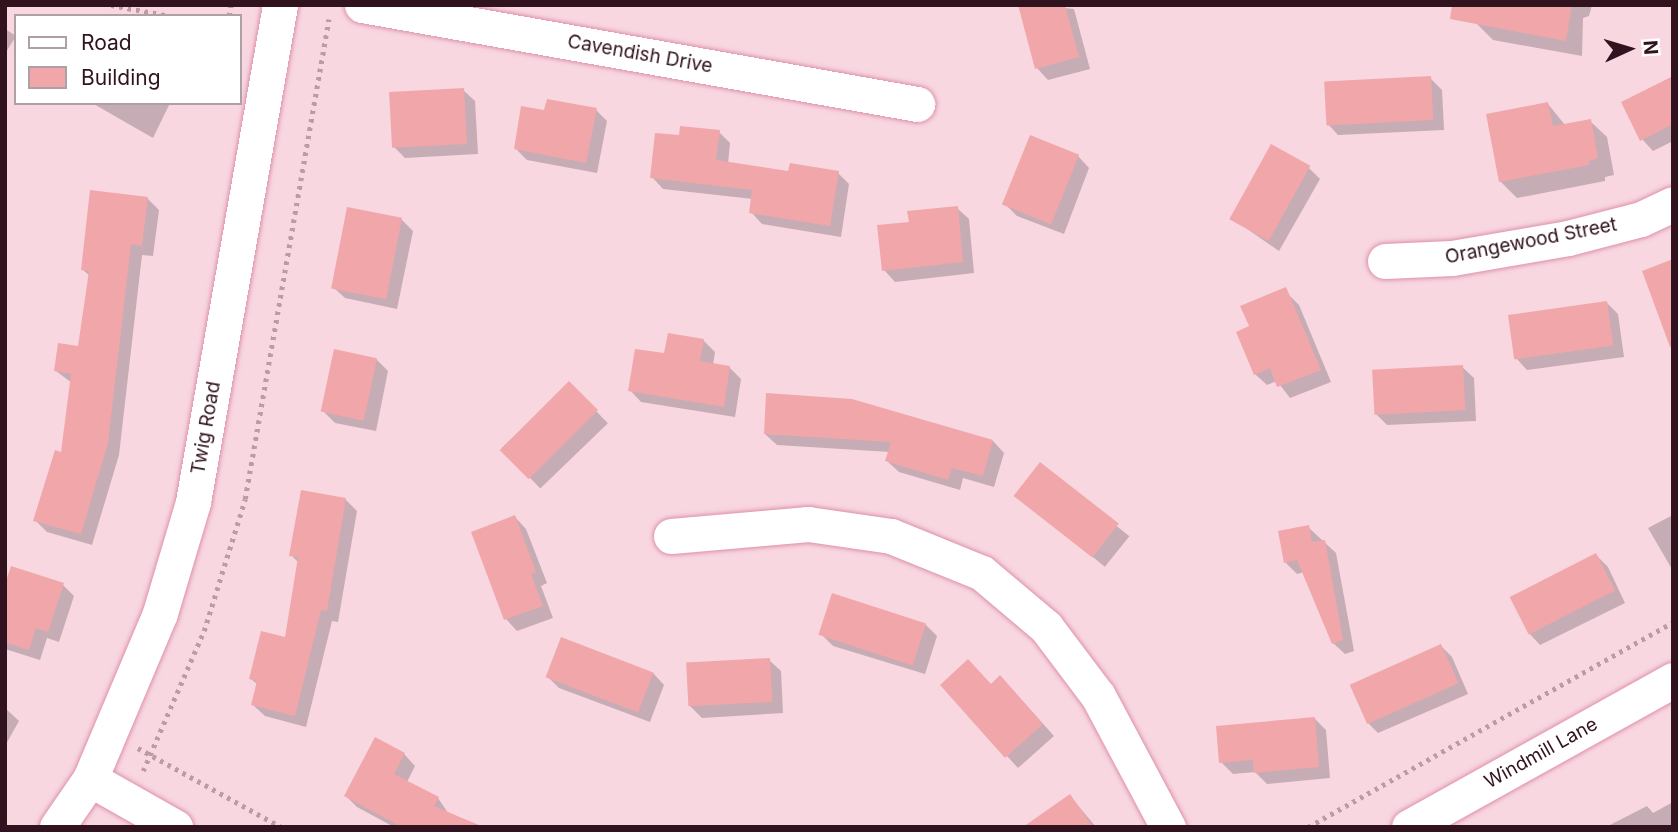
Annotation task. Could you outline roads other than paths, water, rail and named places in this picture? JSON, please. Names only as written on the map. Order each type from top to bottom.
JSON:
[{"type":"street","name":"Twig Road","points":[[57,827],[90,779],[160,613],[193,502],[280,5]]},
{"type":"street","name":"Cavendish Drive","points":[[362,5],[917,104]]},
{"type":"street","name":"Orangewood Street","points":[[1385,261],[1452,258],[1567,238],[1641,219],[1673,204]]},
{"type":"street","points":[[671,536],[808,524],[891,536],[982,573],[1046,627],[1098,696],[1168,827]]},
{"type":"street","name":"Windmill Lane","points":[[1409,827],[1673,680]]},
{"type":"street","points":[[90,779],[175,827]]}]
